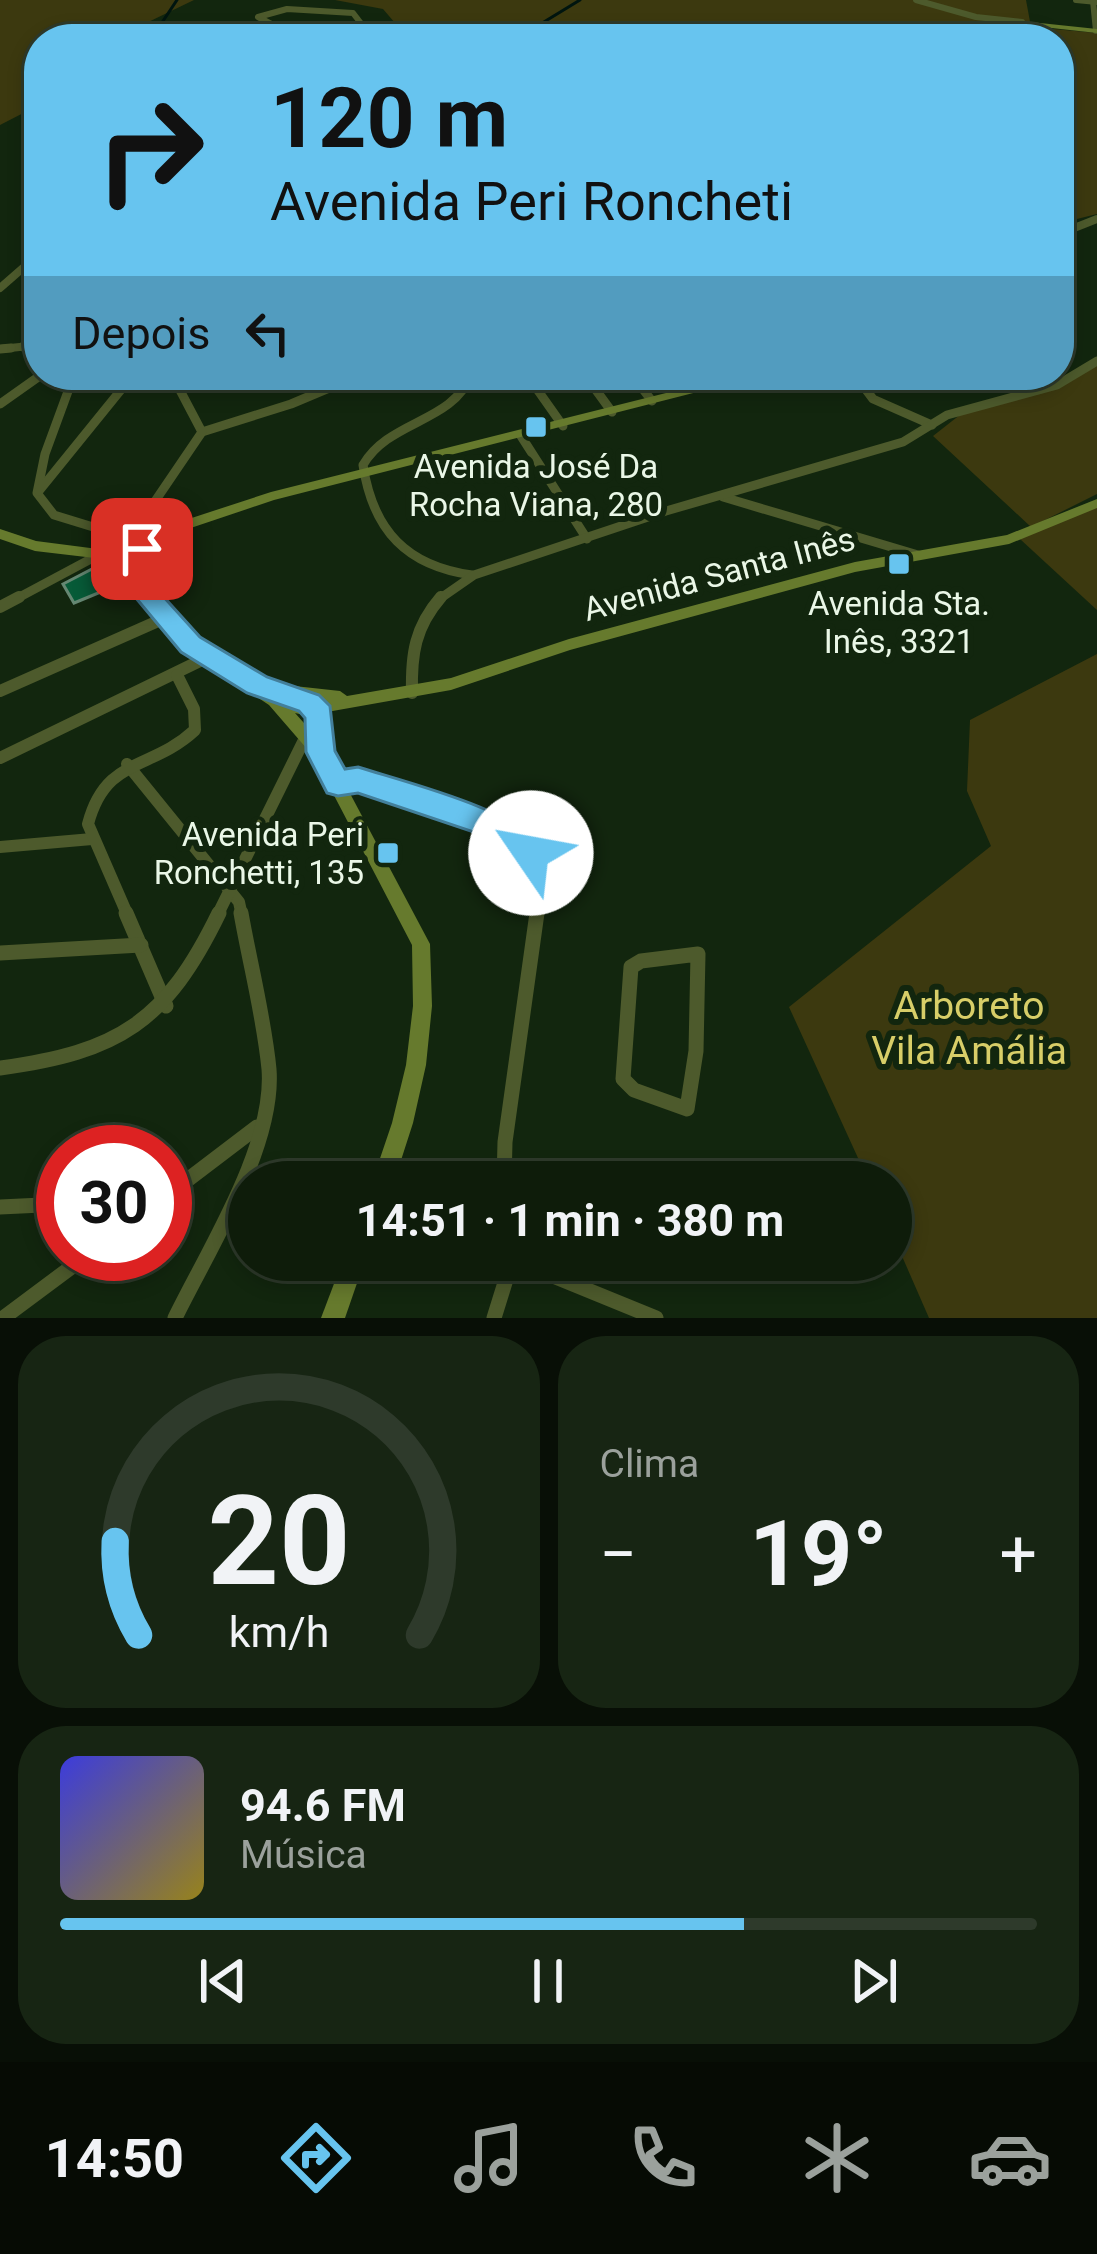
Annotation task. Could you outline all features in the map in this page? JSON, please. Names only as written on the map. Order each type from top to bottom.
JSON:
[{"type":"main road","points":[[1023,22],[1039,24]]},
{"type":"main road","points":[[0,534],[35,546],[107,550],[271,496],[694,390]]},
{"type":"main road","name":"Avenida Santa Inês","points":[[107,550],[165,618],[208,657],[277,696],[313,704],[412,692],[790,584],[1009,539],[1097,503]]},
{"type":"main road","points":[[117,566],[141,542]]},
{"type":"main road","points":[[141,542],[149,598]]},
{"type":"main road","points":[[277,696],[338,784],[422,944],[417,1074],[390,1161]]},
{"type":"main road","name":"Avenida Santa Inês","points":[[277,696],[313,704]]},
{"type":"main road","points":[[313,704],[320,715],[313,745]]},
{"type":"main road","points":[[333,1318],[347,1281]]},
{"type":"street","points":[[916,0],[970,16],[1023,22]]},
{"type":"street","points":[[1076,0],[1095,2],[1097,31]]},
{"type":"street","points":[[271,24],[258,17],[286,9],[353,13],[361,24]]},
{"type":"street","points":[[0,287],[24,267]]},
{"type":"street","points":[[0,349],[22,346]]},
{"type":"street","points":[[68,390],[45,454],[37,493],[54,515],[141,542],[154,502],[202,432],[325,390]]},
{"type":"street","points":[[37,493],[122,390]]},
{"type":"street","points":[[180,390],[202,432]]},
{"type":"street","points":[[435,583],[394,544],[363,474],[365,457],[383,435],[447,406],[466,390]]},
{"type":"street","points":[[538,390],[563,426]]},
{"type":"street","points":[[595,390],[612,412]]},
{"type":"street","points":[[644,390],[652,401]]},
{"type":"street","points":[[868,390],[880,404],[932,425]]},
{"type":"street","points":[[435,583],[912,439],[953,412],[1039,390]]},
{"type":"street","points":[[521,436],[586,539]]},
{"type":"street","points":[[720,496],[919,555]]},
{"type":"street","points":[[0,607],[107,550]]},
{"type":"street","points":[[435,583],[473,575]]},
{"type":"street","points":[[412,692],[413,642],[435,583]]},
{"type":"street","points":[[0,691],[165,618]]},
{"type":"street","points":[[0,758],[208,657]]},
{"type":"street","points":[[166,1006],[88,824],[94,796],[127,764],[178,745],[195,730],[194,709],[177,675]]},
{"type":"street","points":[[0,1068],[60,1063],[94,1052],[133,1034],[166,1006],[180,989],[258,828],[313,745]]},
{"type":"street","points":[[127,764],[231,889],[242,911],[269,1071],[270,1091],[239,1182],[175,1318]]},
{"type":"street","points":[[338,784],[358,780],[481,821],[522,844],[536,862],[540,895],[505,1161]]},
{"type":"street","points":[[193,844],[258,828]]},
{"type":"street","points":[[0,847],[92,839]]},
{"type":"street","points":[[0,953],[141,945]]},
{"type":"street","points":[[698,954],[696,1051],[687,1109],[634,1090],[625,1084],[620,1069],[631,967],[641,961],[698,954]]},
{"type":"street","points":[[192,1176],[259,1125]]},
{"type":"street","points":[[0,1208],[36,1206]]},
{"type":"street","points":[[3,1318],[53,1281]]},
{"type":"street","points":[[494,1318],[506,1281]]},
{"type":"street","points":[[565,1281],[656,1318]]},
{"type":"green space","points":[[0,0],[194,0],[144,24],[24,24],[24,113],[0,125]]},
{"type":"green space","points":[[335,0],[1026,0],[1030,24],[396,24],[383,9]]},
{"type":"green space","points":[[1074,31],[1097,33],[1097,214],[1074,220]]},
{"type":"green space","points":[[1097,362],[1097,494],[1031,527],[933,436],[961,414],[1045,390],[1074,390],[1074,375]]},
{"type":"green space","points":[[1097,501],[1097,610],[1020,539]]},
{"type":"green space","name":"Arboreto Vila Amália","points":[[1097,654],[1097,1318],[929,1318],[912,1279],[912,1161],[859,1161],[789,1007],[991,846],[967,791],[970,720]]},
{"type":"building","points":[[94,568],[108,589],[74,603],[63,584]]},
{"type":"waterway","points":[[161,24],[177,0]]},
{"type":"waterway","points":[[541,24],[580,0]]},
{"type":"place","name":"Avenida José Da Rocha Viana, 280","points":[[536,427]]},
{"type":"place","name":"Avenida Sta. Inês, 3321","points":[[899,564]]},
{"type":"place","name":"Avenida Peri Ronchetti, 135","points":[[388,853]]},
{"type":"route","points":[[142,549],[149,598],[191,644],[257,685],[309,703],[320,715],[320,752],[338,784],[358,780],[481,821],[502,830],[531,853]]}]
